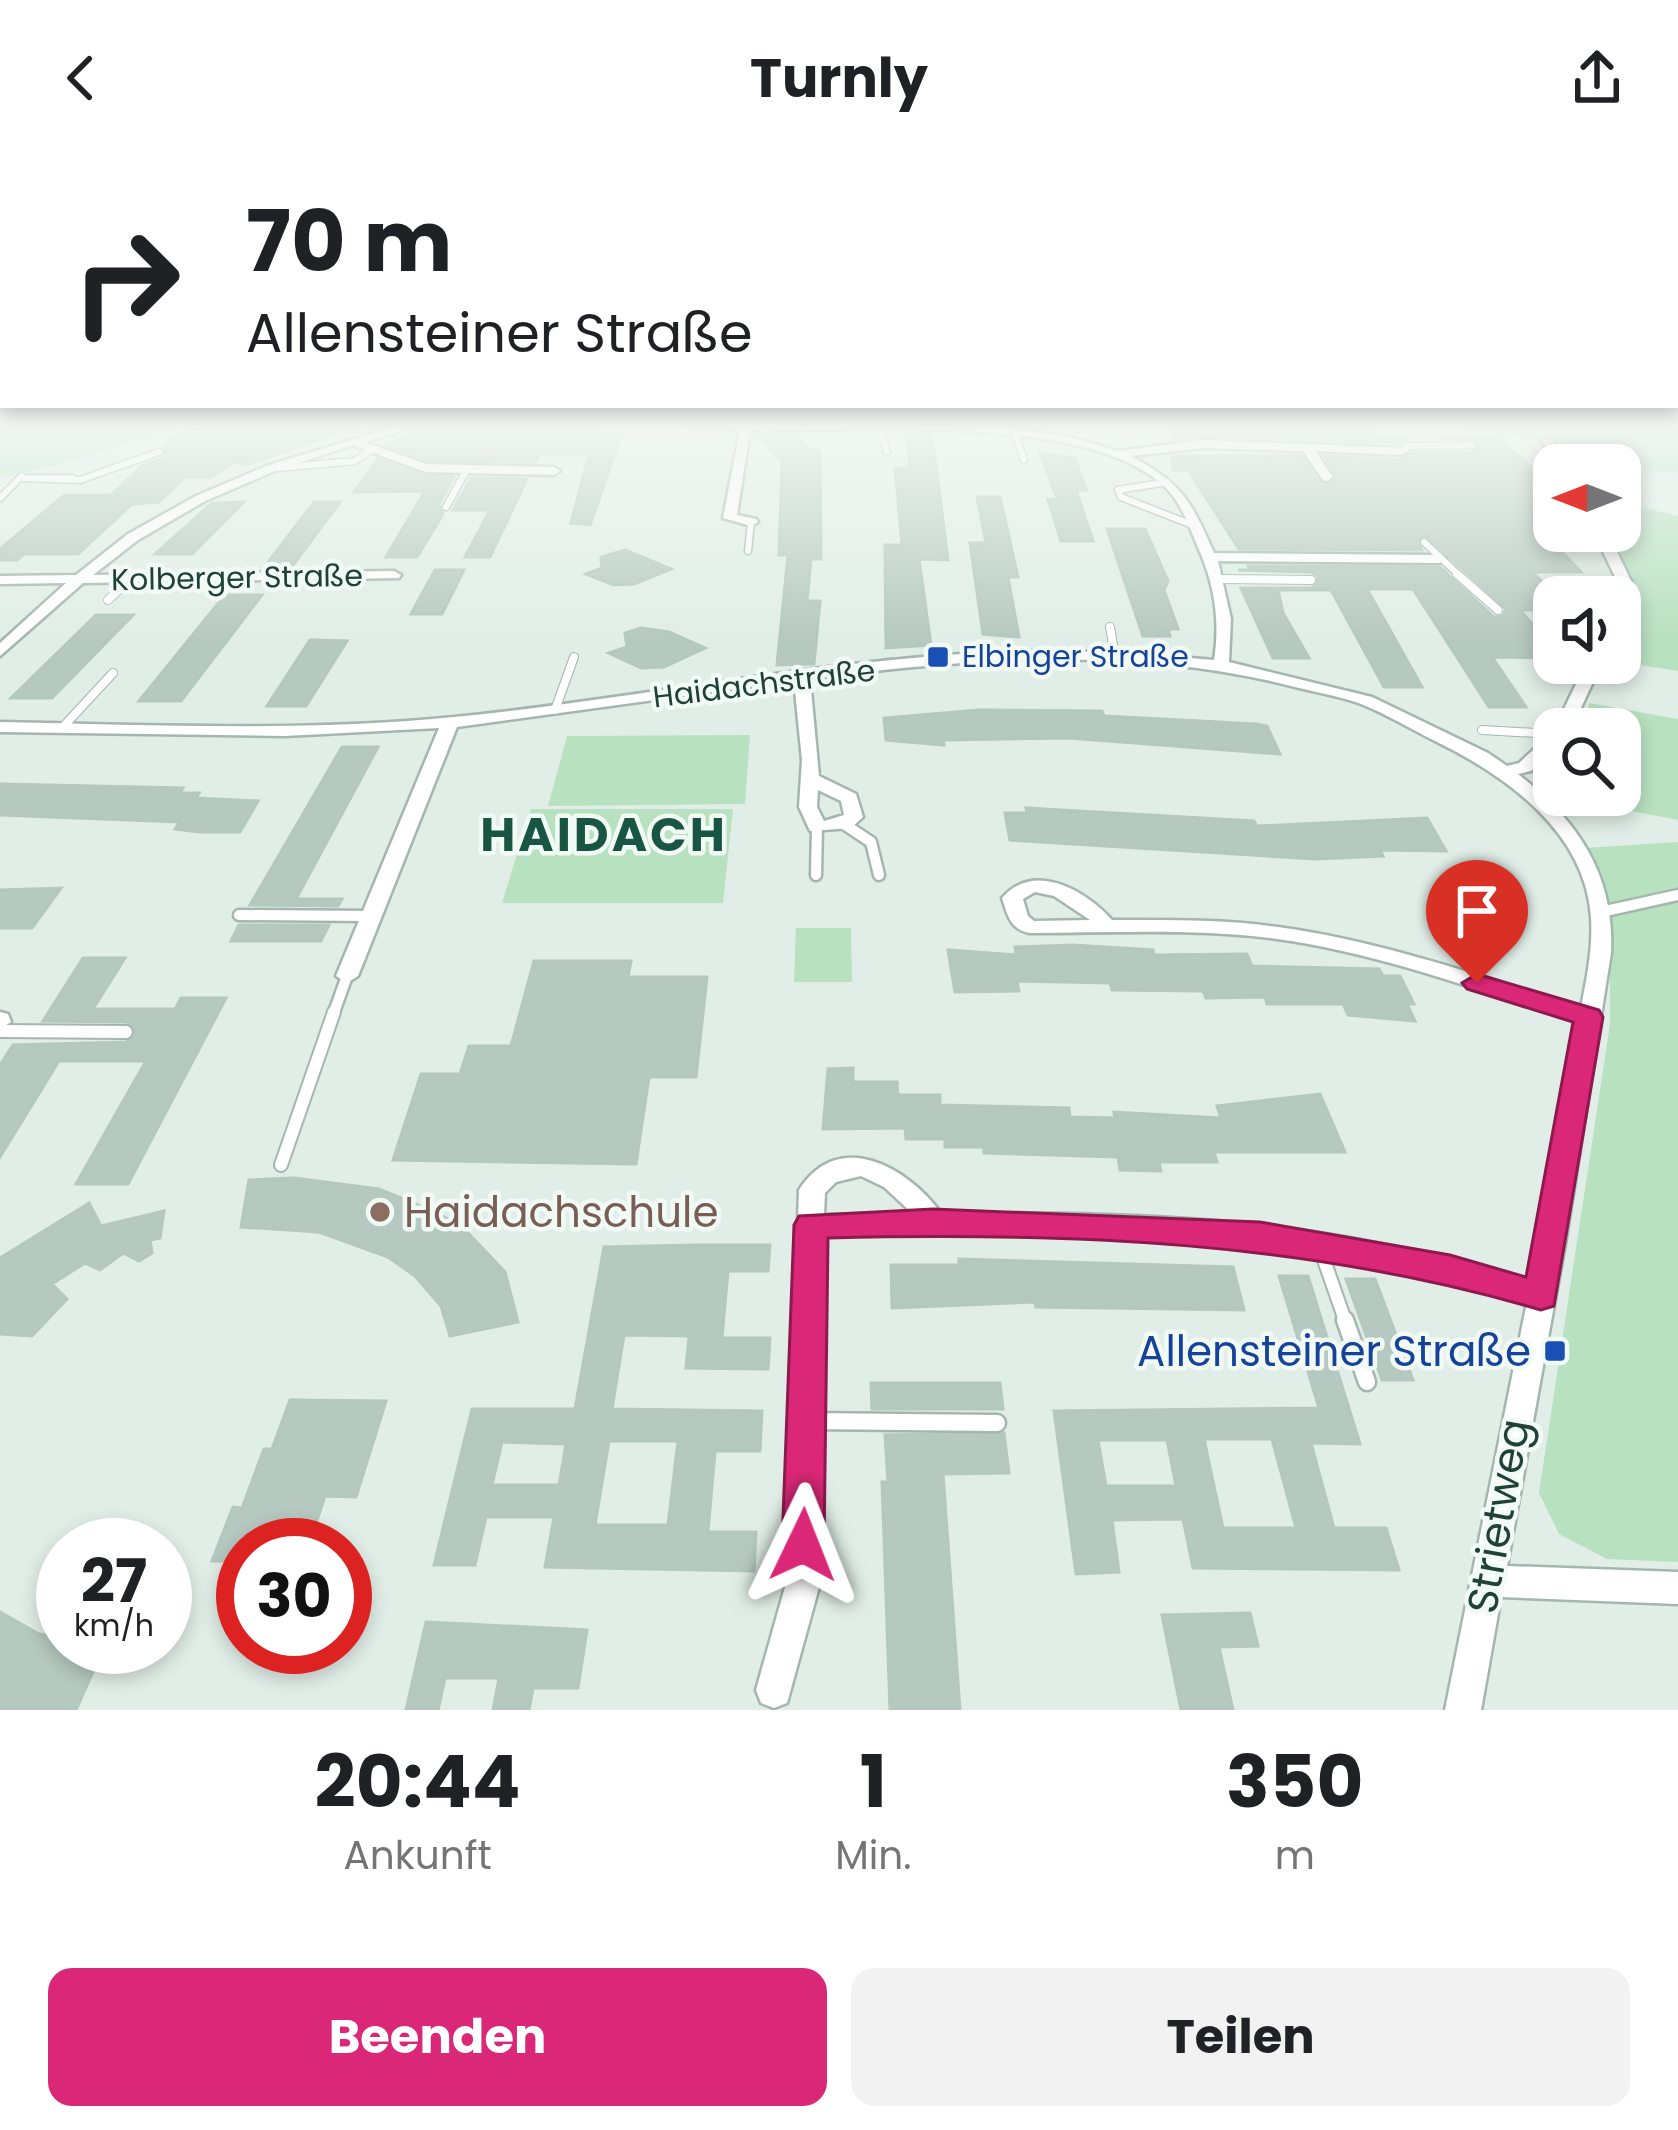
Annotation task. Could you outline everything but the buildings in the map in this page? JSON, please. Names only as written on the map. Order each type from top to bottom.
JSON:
[{"type":"street","points":[[0,651],[80,579],[156,521],[217,495]]},
{"type":"street","points":[[734,495],[730,518],[751,522]]},
{"type":"street","points":[[1176,495],[1217,579],[1224,640],[1221,664]]},
{"type":"street","points":[[1210,557],[1438,559]]},
{"type":"street","name":"Kolberger Straße","points":[[0,580],[394,575]]},
{"type":"street","name":"Haidachstraße","points":[[0,727],[450,723],[986,659],[1115,656],[1221,664],[1392,711],[1442,733],[1506,772]]},
{"type":"street","points":[[802,679],[808,807],[817,827],[844,824],[854,817],[849,798],[810,779]]},
{"type":"street","points":[[347,976],[450,723]]},
{"type":"street","points":[[1506,772],[1533,758]]},
{"type":"street","name":"Strietweg","points":[[1463,1710],[1541,1295],[1601,912],[1588,872],[1567,836],[1506,772]]},
{"type":"street","points":[[1106,926],[1279,933],[1387,956],[1588,1017]]},
{"type":"street","points":[[773,1700],[802,1587],[812,1190],[832,1171],[856,1164],[880,1170],[919,1200],[933,1222]]},
{"type":"street","points":[[811,1225],[933,1222],[1260,1235],[1450,1269],[1541,1295]]},
{"type":"street","points":[[1486,1581],[1678,1588]]},
{"type":"lane","points":[[446,507],[453,495]]},
{"type":"lane","points":[[1120,495],[1195,526]]},
{"type":"lane","points":[[748,550],[751,522]]},
{"type":"lane","points":[[1424,542],[1438,559],[1468,576],[1498,610]]},
{"type":"lane","points":[[1217,579],[1311,580]]},
{"type":"lane","points":[[109,600],[129,580]]},
{"type":"lane","points":[[1110,627],[1115,656]]},
{"type":"lane","points":[[555,710],[574,657]]},
{"type":"lane","points":[[62,728],[113,673]]},
{"type":"lane","points":[[1482,730],[1533,735]]},
{"type":"lane","points":[[844,824],[864,831],[876,846],[879,875]]},
{"type":"lane","points":[[816,874],[817,827]]},
{"type":"lane","points":[[1601,912],[1678,895]]},
{"type":"lane","points":[[239,915],[369,916]]},
{"type":"lane","points":[[281,1165],[347,976]]},
{"type":"lane","points":[[0,1024],[126,1032]]},
{"type":"lane","points":[[1318,1243],[1366,1382]]},
{"type":"lane","points":[[807,1420],[997,1423]]},
{"type":"green space","points":[[1641,507],[1678,516],[1678,671],[1641,665],[1641,576],[1623,576],[1612,552],[1641,552]]},
{"type":"green space","points":[[1641,712],[1678,719],[1678,820],[1641,813]]},
{"type":"green space","points":[[750,735],[745,804],[548,806],[567,736]]},
{"type":"green space","points":[[531,809],[733,809],[723,903],[502,903]]},
{"type":"green space","points":[[1678,842],[1678,1562],[1607,1559],[1559,1534],[1539,1493],[1610,1024],[1610,912],[1600,875],[1586,848]]},
{"type":"green space","points":[[796,928],[851,928],[852,982],[794,982]]},
{"type":"place","name":"Elbinger Straße","points":[[938,657]]},
{"type":"place","name":"Haidachschule","points":[[380,1212]]},
{"type":"place","name":"Allensteiner Straße","points":[[1555,1351]]},
{"type":"district","name":"HAIDACH","points":[[604,834]]},
{"type":"route","points":[[803,1545],[811,1225],[933,1222],[1260,1235],[1450,1269],[1541,1295],[1588,1017],[1477,983]]}]
